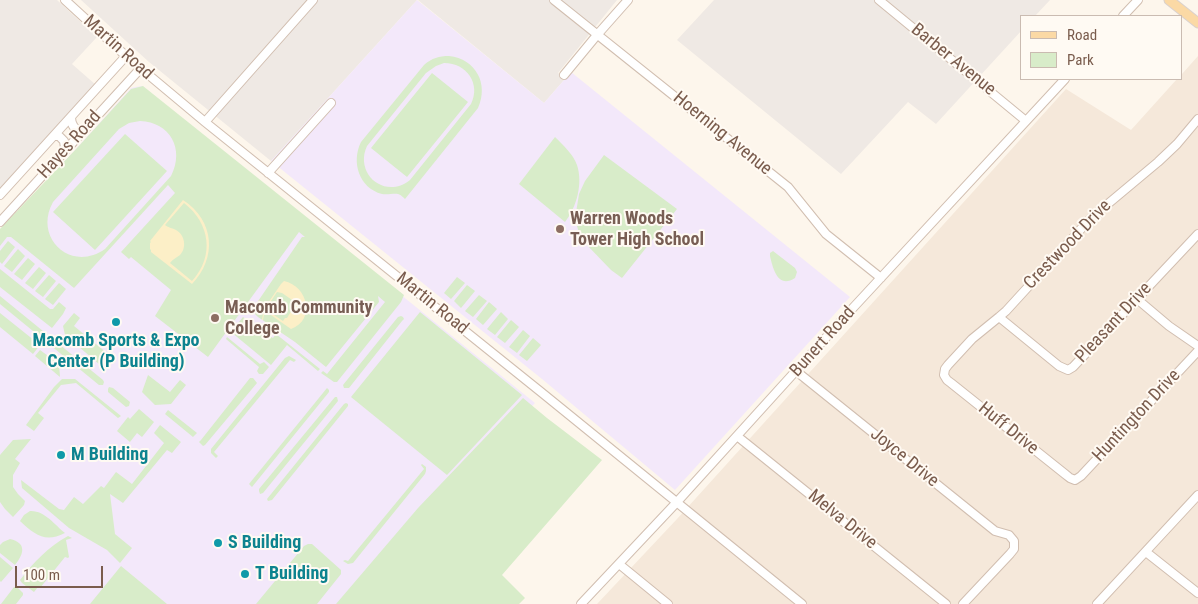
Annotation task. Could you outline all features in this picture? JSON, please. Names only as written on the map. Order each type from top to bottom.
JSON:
[{"type":"main road","points":[[1169,0],[1198,23]]},
{"type":"street","name":"Martin Road","points":[[65,0],[140,69],[802,604]]},
{"type":"street","points":[[205,122],[313,0]]},
{"type":"street","name":"Hoerning Avenue","points":[[554,0],[788,187],[826,234],[881,278]]},
{"type":"street","points":[[564,75],[628,0]]},
{"type":"street","name":"Barber Avenue","points":[[879,0],[1026,121]]},
{"type":"street","points":[[1124,15],[1138,0]]},
{"type":"street","name":"Hayes Road","points":[[0,195],[126,56]]},
{"type":"street","name":"Hayes Road","points":[[0,222],[140,69]]},
{"type":"street","name":"Bunert Road","points":[[581,604],[1064,80]]},
{"type":"street","points":[[268,173],[331,103]]},
{"type":"street","points":[[71,117],[74,127],[82,132]]},
{"type":"street","name":"Crestwood Drive","points":[[944,375],[948,365],[972,339],[999,317],[1091,218],[1158,162],[1198,120]]},
{"type":"street","points":[[54,136],[59,136],[64,141],[65,148],[61,155]]},
{"type":"street","name":"Pleasant Drive","points":[[999,317],[1059,366],[1068,370],[1073,367],[1198,234]]},
{"type":"street","points":[[1137,299],[1169,326],[1198,346]]},
{"type":"street","name":"Huntington Drive","points":[[1075,480],[1087,470],[1198,351]]},
{"type":"street","name":"Joyce Drive","points":[[796,371],[995,531],[1009,535],[1014,541],[1014,549],[1010,554],[963,604]]},
{"type":"street","name":"Huff Drive","points":[[944,375],[958,389],[1075,480]]},
{"type":"street","name":"Melva Drive","points":[[737,436],[946,604]]},
{"type":"street","points":[[1097,604],[1197,499]]},
{"type":"street","points":[[1146,552],[1198,593]]},
{"type":"street","points":[[619,564],[668,604]]},
{"type":"shaded area","points":[[0,0],[57,0],[97,37],[72,64],[96,85],[0,190]]},
{"type":"shaded area","points":[[81,0],[417,0],[271,161],[149,62]]},
{"type":"shaded area","name":"Warren Woods Tower High School","points":[[417,0],[544,103],[571,72],[850,297],[675,490],[542,379],[271,161]]},
{"type":"shaded area","points":[[418,0],[617,0],[558,73],[565,79],[544,103]]},
{"type":"shaded area","points":[[714,0],[1050,0],[1036,15],[1020,15],[1020,32],[936,124],[908,102],[841,174],[677,40]]},
{"type":"shaded area","points":[[1198,56],[1198,604],[597,604],[677,519],[1066,89],[1131,130],[1176,80],[1183,80],[1183,73]]},
{"type":"shaded area","name":"Macomb Community College","points":[[142,86],[535,403],[339,604],[0,604],[0,233],[131,88]]},
{"type":"green space","points":[[449,56],[466,62],[478,74],[482,90],[478,108],[405,199],[399,194],[382,194],[374,191],[363,180],[357,166],[358,150],[361,142],[424,65],[433,59]],"holes":[[[444,63],[452,64],[465,71],[473,82],[474,96],[471,104],[410,180],[391,187],[374,181],[368,174],[365,166],[364,156],[367,146],[426,73]]]},
{"type":"green space","points":[[432,73],[468,102],[407,177],[371,148]]},
{"type":"green space","points":[[143,86],[404,295],[401,302],[337,382],[321,373],[323,371],[327,374],[385,302],[378,296],[379,302],[326,367],[295,342],[258,317],[253,312],[254,307],[302,237],[305,237],[299,232],[208,357],[155,316],[171,290],[131,257],[129,259],[121,252],[175,193],[168,185],[74,288],[11,237],[7,237],[0,246],[0,229],[131,89]],"holes":[[[140,121],[151,123],[167,132],[172,139],[176,156],[171,176],[105,249],[92,255],[80,257],[68,254],[59,248],[52,239],[48,228],[48,215],[53,202],[119,129],[129,123]]]},
{"type":"green space","points":[[125,134],[167,171],[95,250],[53,212]]},
{"type":"green space","points":[[555,137],[573,157],[579,172],[578,195],[573,209],[565,222],[519,184]]},
{"type":"green space","points":[[604,155],[677,209],[622,278],[611,270],[585,243],[579,233],[575,219],[579,194],[585,181]]},
{"type":"green space","points":[[8,241],[15,247],[2,264],[0,262],[0,251]]},
{"type":"green space","points":[[18,249],[25,256],[12,272],[4,266]]},
{"type":"green space","points":[[773,251],[795,268],[797,272],[795,278],[784,281],[777,276],[770,256],[770,253]]},
{"type":"green space","points":[[28,258],[35,264],[22,280],[14,274]]},
{"type":"green space","points":[[39,267],[46,273],[33,289],[25,283]]},
{"type":"green space","points":[[0,269],[50,309],[53,309],[59,302],[66,308],[52,328],[0,287]]},
{"type":"green space","points":[[49,275],[56,281],[43,297],[35,291]]},
{"type":"green space","points":[[457,277],[465,283],[451,299],[444,293]]},
{"type":"green space","points":[[59,283],[66,289],[53,305],[45,299]]},
{"type":"green space","points":[[467,285],[475,291],[461,308],[454,301]]},
{"type":"green space","points":[[479,295],[487,301],[473,317],[465,311]]},
{"type":"green space","points":[[0,296],[103,380],[103,385],[99,385],[0,304]]},
{"type":"green space","points":[[489,302],[497,309],[483,325],[476,319]]},
{"type":"green space","points":[[420,312],[522,395],[447,475],[351,397]]},
{"type":"green space","points":[[501,312],[508,319],[495,335],[487,329]]},
{"type":"green space","points":[[0,313],[40,345],[33,354],[0,327]]},
{"type":"green space","points":[[74,313],[80,318],[74,326],[113,358],[116,361],[114,363],[99,364],[65,335],[63,326]]},
{"type":"green space","points":[[401,316],[404,319],[349,388],[344,388],[343,385],[398,317]]},
{"type":"green space","points":[[243,317],[273,338],[276,334],[320,369],[318,371],[287,345],[271,365],[231,332]]},
{"type":"green space","points":[[511,320],[519,327],[505,343],[497,337]]},
{"type":"green space","points":[[523,330],[530,336],[517,353],[509,347]]},
{"type":"green space","points":[[227,337],[260,364],[264,362],[269,367],[263,374],[259,374],[257,371],[259,367],[226,339]]},
{"type":"green space","points":[[533,338],[541,345],[527,361],[519,355]]},
{"type":"green space","points":[[40,350],[59,364],[60,377],[35,356]]},
{"type":"green space","points":[[289,356],[296,360],[294,362],[290,360],[214,452],[218,456],[216,458],[211,453],[211,449],[285,358]]},
{"type":"green space","points":[[148,375],[170,392],[180,380],[186,385],[171,404],[155,405],[142,392]]},
{"type":"green space","points":[[250,378],[253,378],[257,383],[203,446],[199,442]]},
{"type":"green space","points":[[62,379],[75,379],[121,416],[118,418],[76,383],[61,385],[38,413],[44,418],[34,431],[26,425]]},
{"type":"green space","points":[[109,387],[113,388],[130,402],[129,406],[126,407],[108,392]]},
{"type":"green space","points":[[327,388],[329,392],[252,487],[249,484]]},
{"type":"green space","points":[[335,397],[337,397],[338,401],[263,493],[260,494],[259,489]]},
{"type":"green space","points":[[523,398],[602,460],[502,575],[525,598],[519,604],[336,604],[418,508]]},
{"type":"green space","points":[[346,403],[348,406],[272,500],[268,501],[267,499]]},
{"type":"green space","points":[[139,409],[154,422],[142,437],[137,433],[130,442],[117,431],[128,417],[130,419]]},
{"type":"green space","points":[[168,410],[197,433],[193,437],[165,414]]},
{"type":"green space","points":[[160,425],[181,442],[172,453],[167,450],[123,503],[110,494],[115,534],[132,548],[120,563],[107,550],[69,528],[22,488],[21,480],[59,509],[64,510],[74,497],[83,504],[101,486],[104,488],[116,472],[132,484],[164,443],[154,433]]},
{"type":"green space","points":[[31,439],[15,459],[20,463],[13,475],[13,487],[25,501],[24,505],[13,517],[0,502],[0,455],[13,440]]},
{"type":"green space","points":[[422,464],[426,467],[425,474],[353,563],[348,564],[343,561],[348,561],[424,469]]},
{"type":"green space","points":[[30,511],[45,515],[65,533],[52,537],[36,534],[20,521]]},
{"type":"green space","points":[[68,536],[72,538],[66,540],[69,557],[65,557],[40,588],[38,587],[34,592],[22,583],[20,580],[36,561],[54,545]]},
{"type":"green space","points":[[10,539],[19,543],[22,549],[22,553],[15,565],[0,553],[0,545]]},
{"type":"green space","points":[[312,544],[341,570],[341,574],[317,604],[256,604],[304,546]]},
{"type":"green space","points":[[0,557],[13,568],[1,582],[0,581]]},
{"type":"green space","points":[[121,566],[167,604],[90,604]]},
{"type":"green space","points":[[14,587],[17,587],[23,595],[16,604],[1,604]]},
{"type":"sand","points":[[183,200],[194,209],[207,229],[209,252],[206,263],[192,284],[151,252],[150,241]],"holes":[[[184,203],[193,211],[204,230],[206,251],[204,261],[192,281],[170,263],[180,255],[184,249],[184,242],[179,232],[165,225]]]},
{"type":"sand","points":[[284,281],[299,289],[306,304],[304,318],[299,325],[291,329],[268,313],[264,314],[262,320],[263,314],[260,310],[262,306],[258,301],[266,306]],"holes":[[[277,292],[282,293],[295,302],[287,318],[283,321],[268,311],[267,307]]]},
{"type":"place","name":"Warren Woods Tower High School","points":[[560,229]]},
{"type":"place","name":"Macomb Community College","points":[[215,318]]},
{"type":"place","name":"Macomb Sports & Expo Center (P Building)","points":[[116,322]]},
{"type":"place","name":"M Building","points":[[61,455]]},
{"type":"place","name":"S Building","points":[[218,543]]},
{"type":"place","name":"T Building","points":[[245,574]]}]
